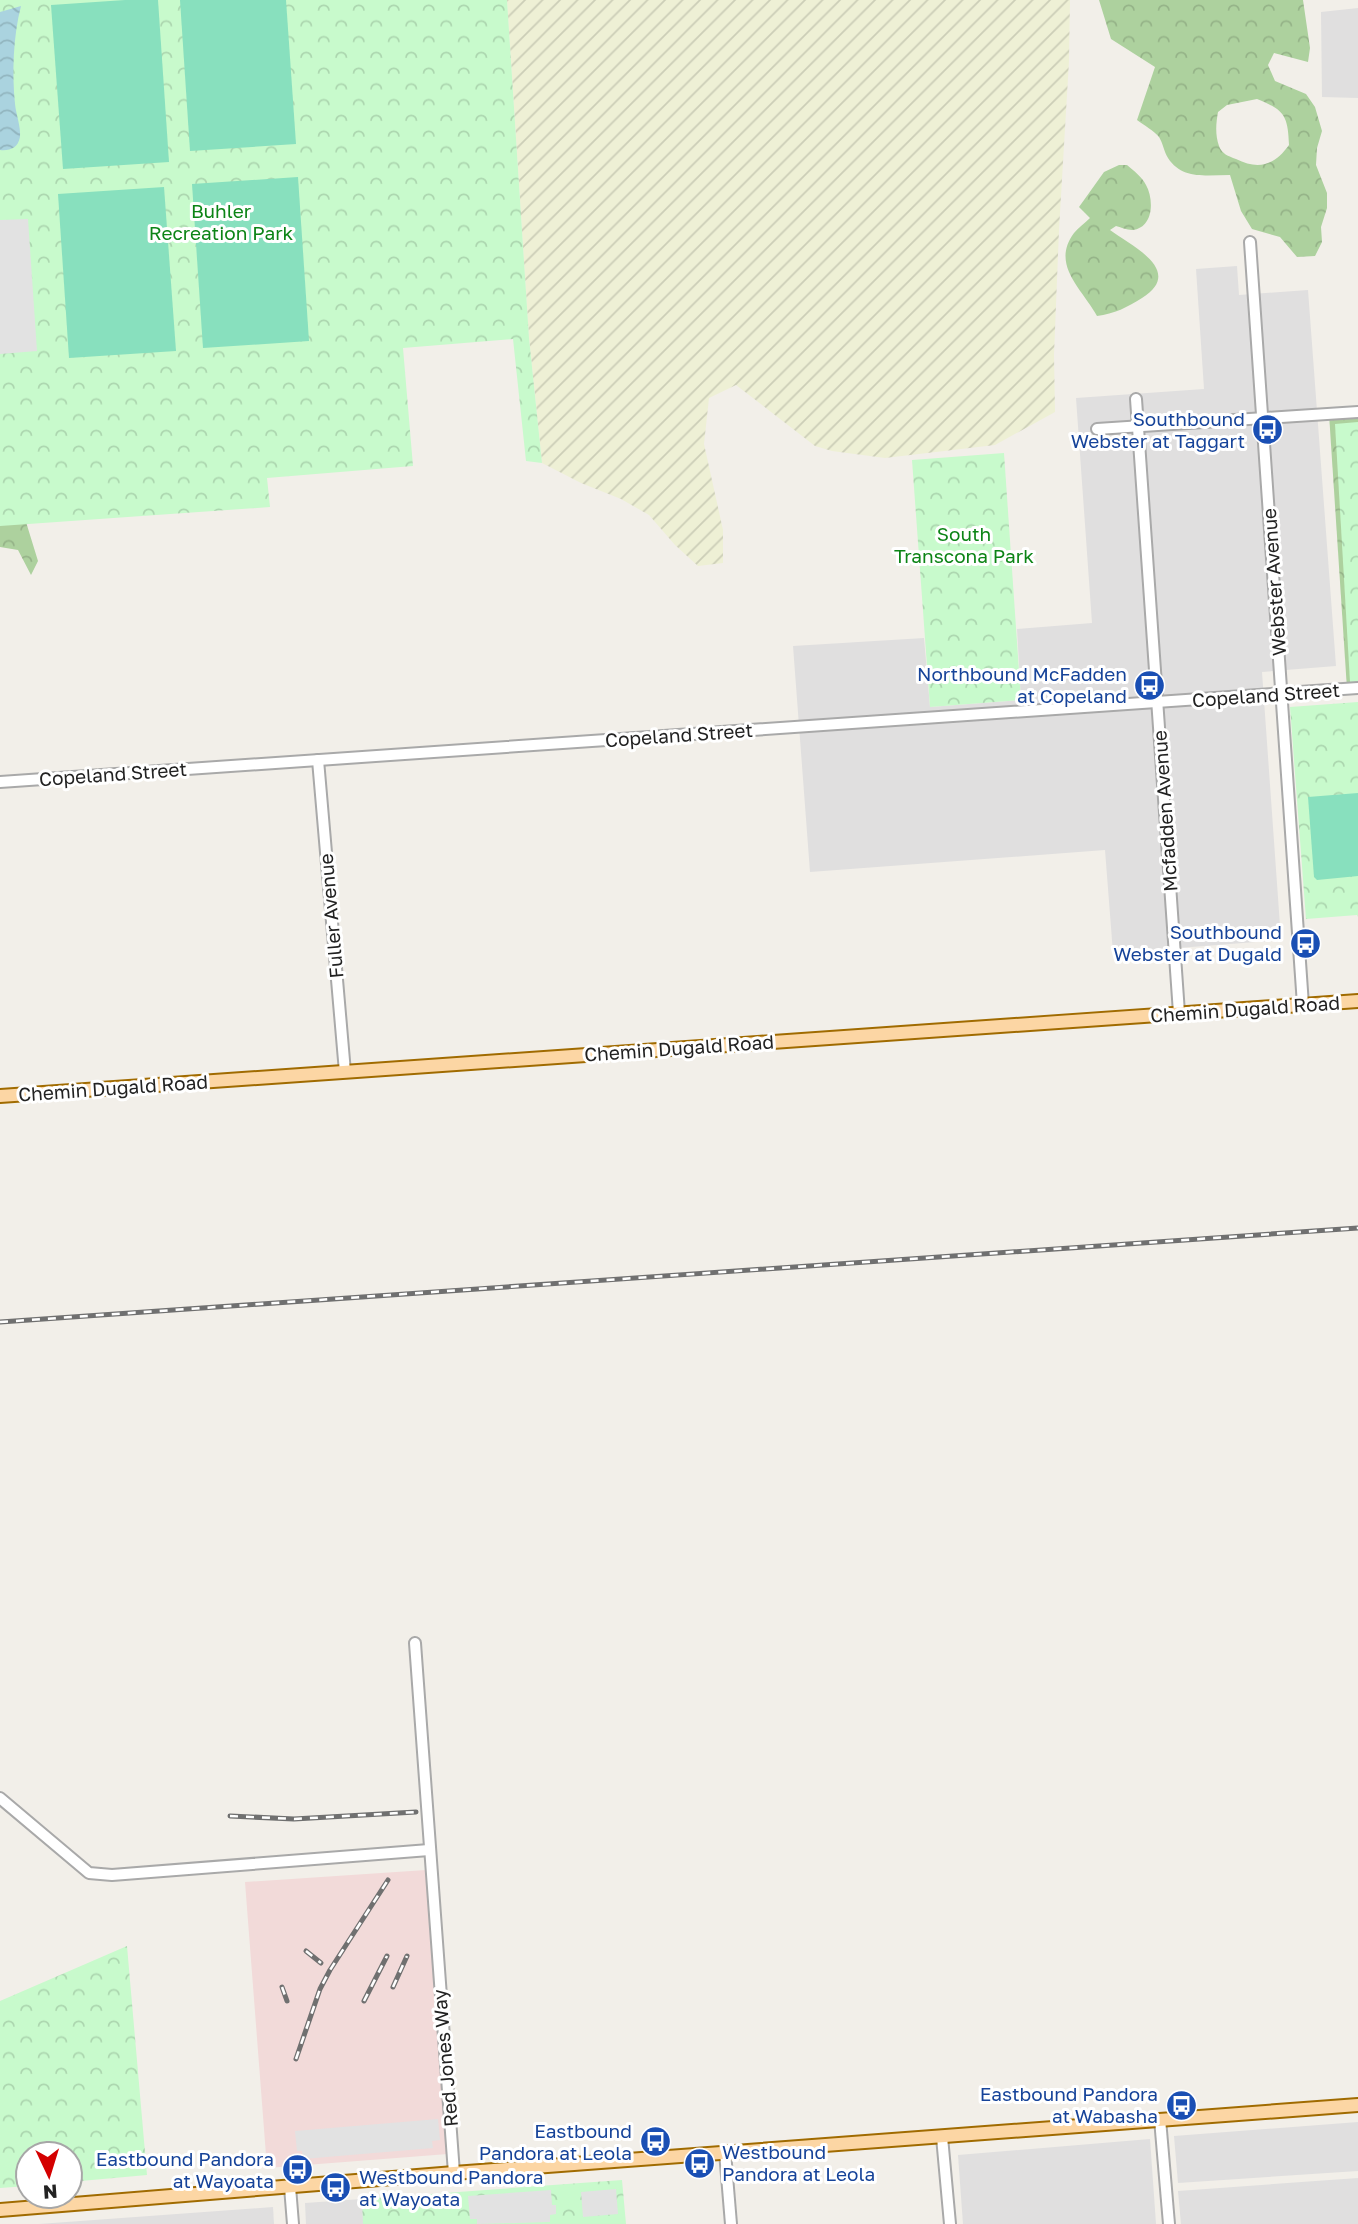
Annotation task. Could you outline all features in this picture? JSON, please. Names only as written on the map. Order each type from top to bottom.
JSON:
[{"type":"main road","name":"Chemin Dugald Road","points":[[0,1096],[1358,1001]]},
{"type":"main road","points":[[0,2210],[1358,2105]]},
{"type":"street","name":"Webster Avenue","points":[[1250,242],[1303,1005]]},
{"type":"street","name":"Mcfadden Avenue","points":[[1136,399],[1179,1013]]},
{"type":"street","points":[[1097,429],[1358,412]]},
{"type":"street","name":"Copeland Street","points":[[0,782],[1358,688]]},
{"type":"street","name":"Fuller Avenue","points":[[318,760],[345,1072]]},
{"type":"street","name":"Red Jones Way","points":[[415,1643],[454,2173]]},
{"type":"street","points":[[0,1798],[89,1873],[112,1875],[429,1850]]},
{"type":"street","points":[[1160,2119],[1169,2224]]},
{"type":"street","points":[[942,2137],[950,2224]]},
{"type":"street","points":[[725,2152],[731,2224]]},
{"type":"street","points":[[290,2187],[293,2224]]},
{"type":"shaded area","points":[[1358,8],[1358,98],[1322,97],[1321,12]]},
{"type":"shaded area","points":[[28,219],[37,351],[0,354],[0,220]]},
{"type":"shaded area","points":[[1237,266],[1239,295],[1308,290],[1336,666],[1262,672],[1281,940],[1113,953],[1105,850],[810,872],[793,646],[924,638],[930,707],[1021,700],[1017,629],[1092,623],[1076,398],[1204,389],[1196,269]]},
{"type":"shaded area","points":[[426,1870],[448,2154],[267,2168],[245,1882]]},
{"type":"shaded area","points":[[438,2119],[440,2140],[432,2141],[433,2148],[303,2159],[302,2151],[297,2151],[295,2131]]},
{"type":"shaded area","points":[[1358,2122],[1358,2171],[1178,2183],[1174,2136]]},
{"type":"shaded area","points":[[1150,2139],[1156,2224],[963,2224],[958,2155]]},
{"type":"shaded area","points":[[1358,2178],[1358,2224],[1181,2224],[1178,2191]]},
{"type":"shaded area","points":[[616,2189],[618,2214],[583,2217],[581,2192]]},
{"type":"shaded area","points":[[551,2190],[556,2214],[550,2215],[550,2222],[477,2224],[477,2219],[470,2219],[468,2196]]},
{"type":"shaded area","points":[[362,2199],[364,2224],[306,2224],[305,2203]]},
{"type":"shaded area","points":[[273,2207],[274,2224],[39,2224]]},
{"type":"green space","name":"Buhler Recreation Park","points":[[0,0],[507,0],[529,338],[542,463],[526,461],[513,339],[403,348],[413,466],[267,478],[270,507],[0,526]]},
{"type":"green space","points":[[158,0],[169,162],[63,169],[51,5]]},
{"type":"green space","points":[[180,0],[286,0],[296,144],[190,151]]},
{"type":"green space","points":[[507,0],[1070,0],[1054,355],[1055,412],[995,445],[885,458],[815,446],[736,385],[709,398],[704,444],[723,530],[723,563],[698,566],[649,515],[621,499],[542,463],[529,338]]},
{"type":"green space","points":[[1099,0],[1303,0],[1310,48],[1308,62],[1274,53],[1268,65],[1275,81],[1306,94],[1315,107],[1322,131],[1316,165],[1327,193],[1327,208],[1321,227],[1322,242],[1315,256],[1297,257],[1280,237],[1252,229],[1241,211],[1230,175],[1196,175],[1174,165],[1159,137],[1137,120],[1155,67],[1111,39]],"holes":[[[1257,99],[1279,110],[1286,120],[1289,145],[1271,162],[1258,165],[1224,153],[1217,138],[1218,112],[1227,105]]]},
{"type":"green space","points":[[1119,165],[1127,165],[1138,174],[1149,191],[1151,205],[1148,219],[1139,228],[1130,230],[1116,226],[1110,230],[1150,260],[1157,269],[1158,278],[1154,288],[1142,298],[1115,312],[1097,316],[1071,277],[1066,256],[1074,233],[1090,218],[1079,207],[1104,172]]},
{"type":"green space","points":[[298,177],[309,341],[203,348],[192,184]]},
{"type":"green space","points":[[164,187],[176,351],[69,358],[58,194]]},
{"type":"green space","points":[[1358,412],[1358,688],[1347,689],[1329,414]]},
{"type":"green space","points":[[1358,422],[1358,682],[1350,682],[1335,424]]},
{"type":"green space","name":"South Transcona Park","points":[[1004,453],[1021,700],[930,707],[912,460]]},
{"type":"green space","points":[[0,499],[22,509],[38,561],[31,575],[18,550],[0,547]]},
{"type":"green space","points":[[1358,702],[1358,917],[1306,919],[1290,707]]},
{"type":"green space","points":[[1358,793],[1358,876],[1317,880],[1314,877],[1308,797]]},
{"type":"green space","points":[[127,1946],[147,2175],[84,2181],[84,2140],[14,2140],[14,2187],[0,2188],[0,2001]]},
{"type":"green space","points":[[622,2180],[626,2224],[363,2224],[362,2199]]},
{"type":"water","points":[[21,6],[13,68],[20,137],[13,148],[0,150],[0,12]]},
{"type":"railway","points":[[0,1322],[1358,1228]]},
{"type":"railway","points":[[230,1816],[294,1819],[416,1812]]},
{"type":"railway","points":[[296,2059],[320,1989],[388,1880]]},
{"type":"railway","points":[[306,1951],[321,1963]]},
{"type":"railway","points":[[364,2001],[387,1956]]},
{"type":"railway","points":[[393,1987],[407,1956]]},
{"type":"railway","points":[[282,1987],[287,2001]]},
{"type":"place","name":"Southbound Webster at Taggart","points":[[1268,430]]},
{"type":"place","name":"Northbound McFadden at Copeland","points":[[1150,685]]},
{"type":"place","name":"Southbound Webster at Dugald","points":[[1305,943]]},
{"type":"place","name":"Eastbound Pandora at Wabasha","points":[[1181,2105]]},
{"type":"place","name":"Eastbound Pandora at Leola","points":[[655,2142]]},
{"type":"place","name":"Westbound Pandora at Leola","points":[[699,2163]]},
{"type":"place","name":"Eastbound Pandora at Wayoata","points":[[297,2170]]},
{"type":"place","name":"Westbound Pandora at Wayoata","points":[[336,2188]]}]
